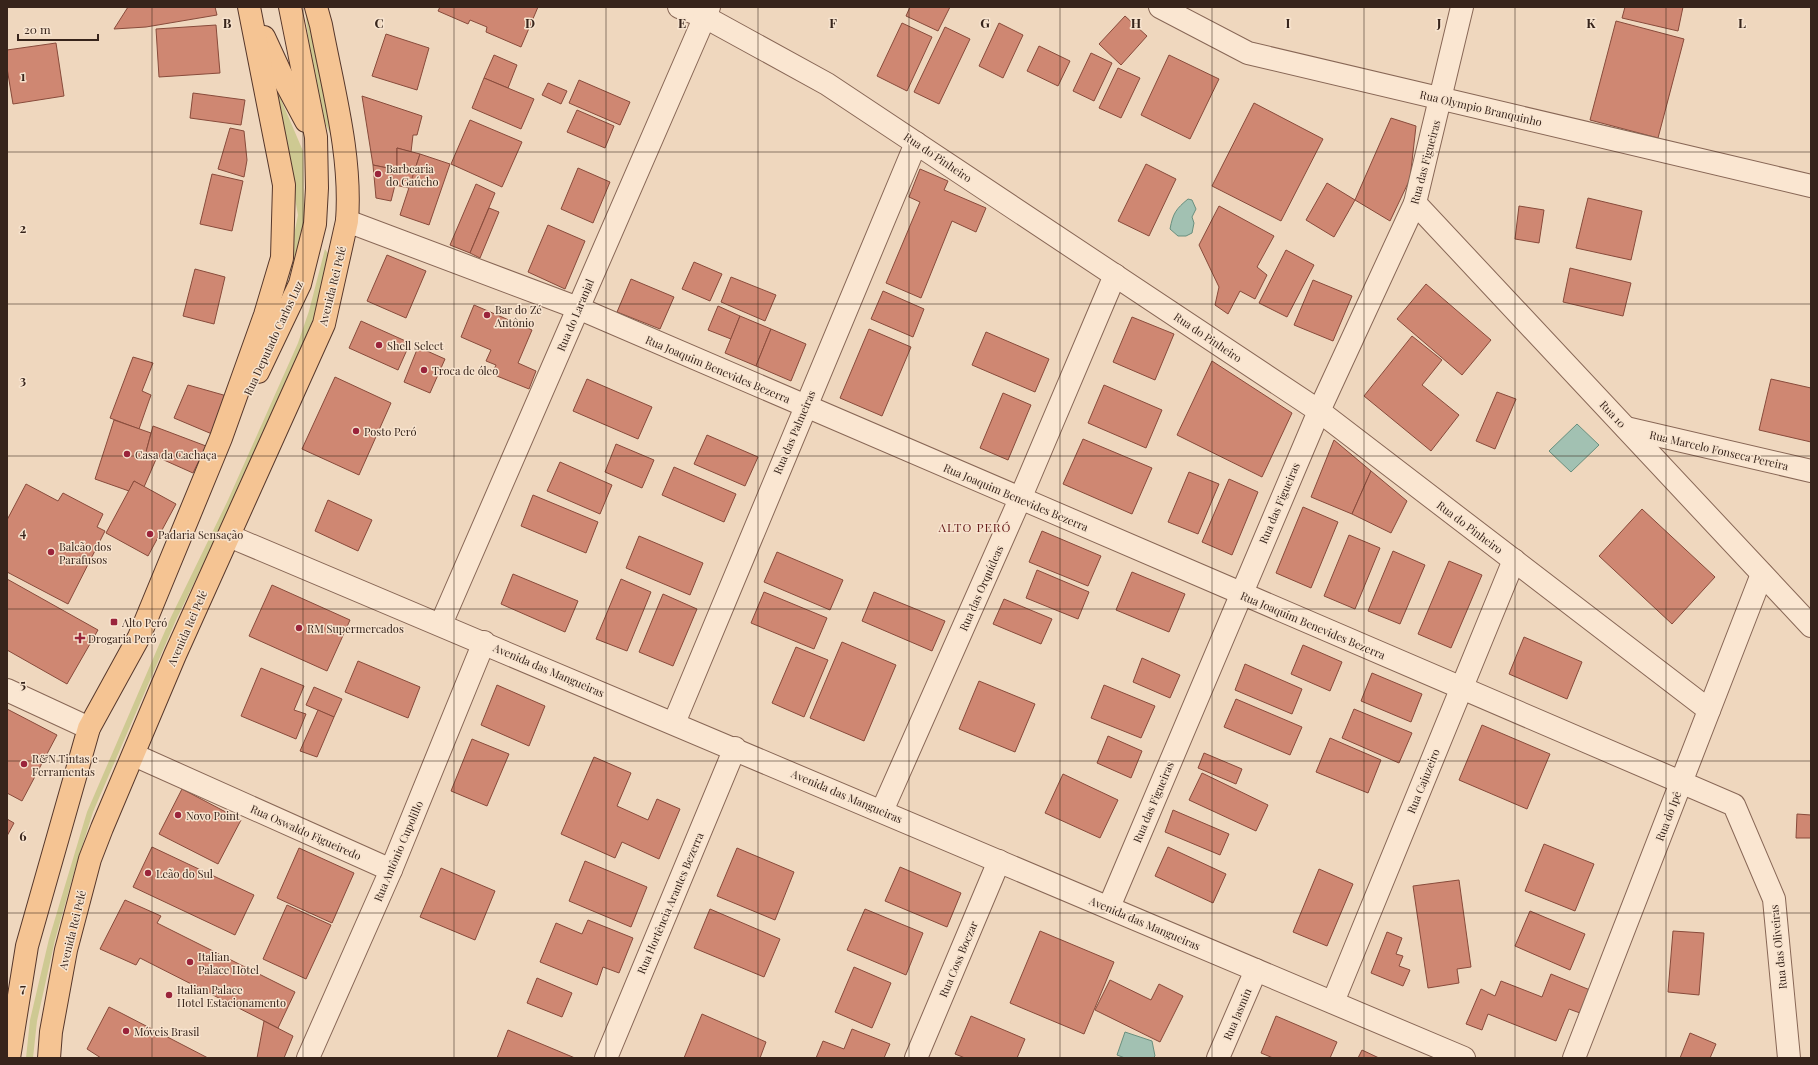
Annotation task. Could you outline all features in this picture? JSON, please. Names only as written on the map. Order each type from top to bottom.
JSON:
[{"type":"main road","name":"Rua Deputado Carlos Luz","points":[[250,7],[282,76],[316,137],[337,179],[348,214]]},
{"type":"main road","points":[[9,1058],[27,946],[89,728],[139,637],[222,438],[265,315],[282,258],[284,185],[250,7]]},
{"type":"main road","name":"Rua Deputado Carlos Luz","points":[[222,438],[251,387],[300,284],[314,224],[317,188],[316,137],[290,7]]},
{"type":"main road","points":[[316,7],[321,25],[345,154],[348,214]]},
{"type":"main road","name":"Avenida Rei Pelé","points":[[49,1058],[51,1032],[66,950],[90,859],[175,655],[324,324],[348,214]]},
{"type":"street","name":"Rua do Pinheiro","points":[[679,7],[707,12],[827,84],[1319,410],[1709,710]]},
{"type":"street","name":"Rua Olympio Branquinho","points":[[1160,7],[1248,53],[1811,186]]},
{"type":"street","name":"Rua das Figueiras","points":[[1109,907],[1319,410],[1415,203],[1462,7]]},
{"type":"street","name":"Rua do Laranjal","points":[[441,624],[707,12]]},
{"type":"street","name":"Rua das Palmeiras","points":[[674,723],[916,143]]},
{"type":"street","name":"Rua 10","points":[[1415,203],[1811,626]]},
{"type":"street","name":"Rua Joaquim Benevides Bezerra","points":[[348,214],[578,308],[1680,783]]},
{"type":"street","name":"Rua das Orquídeas","points":[[882,811],[1020,499],[1115,275]]},
{"type":"street","name":"Rua Marcelo Fonseca Pereira","points":[[1626,428],[1811,471]]},
{"type":"street","name":"Avenida das Mangueiras","points":[[229,536],[735,748],[1464,1058]]},
{"type":"street","name":"Rua Cajuzeiro","points":[[1333,1002],[1514,560]]},
{"type":"street","name":"Rua do Ipê","points":[[1574,1058],[1762,574]]},
{"type":"street","name":"Rua Antônio Cupolillo","points":[[308,1058],[391,870],[484,642]]},
{"type":"street","points":[[7,690],[89,728]]},
{"type":"street","name":"Rua Hortência Arantes Bezerra","points":[[606,1058],[735,748]]},
{"type":"street","name":"Rua Oswaldo Figueiredo","points":[[134,755],[391,870]]},
{"type":"street","name":"Rua das Oliveiras","points":[[1680,783],[1734,805],[1774,899],[1789,1058]]},
{"type":"street","name":"Rua Coss Boczar","points":[[916,1058],[999,861]]},
{"type":"street","name":"Rua Jasmin","points":[[1218,1058],[1256,970]]},
{"type":"shaded area","points":[[305,7],[308,7],[342,158],[325,123],[309,47]]},
{"type":"shaded area","points":[[273,81],[303,151],[304,226],[279,310],[298,215]]},
{"type":"shaded area","points":[[1188,199],[1192,200],[1196,209],[1192,217],[1194,223],[1192,233],[1186,236],[1178,236],[1170,229],[1171,224],[1176,212]]},
{"type":"shaded area","points":[[325,249],[329,255],[317,315],[233,503],[176,620],[93,812],[55,940],[37,1021],[33,1058],[26,1058],[30,1020],[49,939],[87,812],[171,617],[228,500],[298,343],[309,311]]},
{"type":"shaded area","points":[[1577,424],[1599,445],[1571,472],[1549,451]]},
{"type":"shaded area","points":[[1125,1032],[1152,1041],[1155,1056],[1153,1058],[1125,1058],[1117,1055]]},
{"type":"building","points":[[128,7],[215,7],[217,15],[146,27],[114,29]]},
{"type":"building","points":[[440,7],[538,7],[521,47],[486,32],[487,27],[470,20],[468,24],[438,11]]},
{"type":"building","points":[[910,7],[950,7],[938,31],[906,16]]},
{"type":"building","points":[[1625,7],[1683,7],[1678,31],[1622,18]]},
{"type":"building","points":[[1125,16],[1147,36],[1121,65],[1099,44]]},
{"type":"building","points":[[1616,21],[1684,39],[1658,138],[1590,120]]},
{"type":"building","points":[[902,23],[932,37],[907,91],[877,76]]},
{"type":"building","points":[[999,23],[1023,35],[1003,78],[979,66]]},
{"type":"building","points":[[216,25],[220,73],[159,77],[156,29]]},
{"type":"building","points":[[945,27],[970,39],[939,104],[914,92]]},
{"type":"building","points":[[386,34],[429,48],[417,90],[372,76]]},
{"type":"building","points":[[56,43],[64,96],[13,104],[7,68],[7,50]]},
{"type":"building","points":[[1039,46],[1070,61],[1058,86],[1027,71]]},
{"type":"building","points":[[1091,53],[1112,63],[1094,101],[1073,91]]},
{"type":"building","points":[[494,55],[517,65],[508,88],[484,78]]},
{"type":"building","points":[[1169,55],[1219,79],[1190,139],[1141,115]]},
{"type":"building","points":[[1118,68],[1140,78],[1121,118],[1099,108]]},
{"type":"building","points":[[484,78],[534,99],[521,129],[472,108]]},
{"type":"building","points":[[579,80],[630,102],[620,125],[569,103]]},
{"type":"building","points":[[548,83],[567,91],[561,104],[542,95]]},
{"type":"building","points":[[193,93],[245,100],[241,125],[190,118]]},
{"type":"building","points":[[362,96],[422,116],[417,135],[413,135],[411,152],[397,148],[397,170],[373,165]]},
{"type":"building","points":[[1254,103],[1323,139],[1281,221],[1212,186]]},
{"type":"building","points":[[577,110],[614,126],[605,148],[567,132]]},
{"type":"building","points":[[1391,118],[1416,126],[1410,179],[1390,221],[1355,200]]},
{"type":"building","points":[[470,120],[522,142],[502,187],[451,164]]},
{"type":"building","points":[[230,128],[244,131],[247,160],[244,177],[218,169]]},
{"type":"building","points":[[397,148],[420,154],[409,188],[395,185],[391,201],[376,198],[373,165],[397,170]]},
{"type":"building","points":[[420,154],[450,164],[429,225],[400,215]]},
{"type":"building","points":[[1146,164],[1176,179],[1149,236],[1118,221]]},
{"type":"building","points":[[578,168],[610,182],[593,223],[561,209]]},
{"type":"building","points":[[920,169],[948,181],[944,190],[986,208],[976,232],[952,221],[921,298],[886,283],[920,202],[909,197]]},
{"type":"building","points":[[212,174],[243,181],[232,231],[200,224]]},
{"type":"building","points":[[1327,183],[1355,200],[1334,237],[1306,220]]},
{"type":"building","points":[[476,184],[495,193],[470,253],[450,245]]},
{"type":"building","points":[[1588,198],[1642,211],[1631,260],[1576,248]]},
{"type":"building","points":[[1219,206],[1274,236],[1257,267],[1267,275],[1255,299],[1240,291],[1228,314],[1215,305],[1219,287],[1199,245]]},
{"type":"building","points":[[1519,206],[1544,210],[1539,243],[1515,239]]},
{"type":"building","points":[[489,208],[499,212],[480,258],[470,253]]},
{"type":"building","points":[[548,225],[585,241],[565,289],[528,272]]},
{"type":"building","points":[[1286,250],[1314,265],[1287,317],[1259,303]]},
{"type":"building","points":[[387,255],[426,271],[406,318],[367,301]]},
{"type":"building","points":[[694,262],[722,274],[710,301],[682,289]]},
{"type":"building","points":[[1570,268],[1631,283],[1623,316],[1563,302]]},
{"type":"building","points":[[195,269],[225,277],[214,324],[183,316]]},
{"type":"building","points":[[731,277],[776,295],[765,321],[721,302]]},
{"type":"building","points":[[631,279],[674,297],[660,329],[617,312]]},
{"type":"building","points":[[1313,280],[1352,296],[1333,341],[1294,325]]},
{"type":"building","points":[[1426,284],[1491,340],[1462,375],[1397,319]]},
{"type":"building","points":[[883,291],[924,309],[913,337],[871,319]]},
{"type":"building","points":[[474,305],[532,330],[518,363],[536,371],[529,389],[492,374],[496,365],[486,361],[491,350],[461,337]]},
{"type":"building","points":[[718,306],[740,316],[731,339],[708,330]]},
{"type":"building","points":[[740,316],[771,329],[756,366],[725,353]]},
{"type":"building","points":[[1132,317],[1174,334],[1155,380],[1113,362]]},
{"type":"building","name":"Shell Select","points":[[361,321],[410,343],[398,370],[349,348]]},
{"type":"building","points":[[771,329],[806,344],[791,381],[756,366]]},
{"type":"building","points":[[869,329],[911,347],[882,416],[840,398]]},
{"type":"building","points":[[986,332],[1049,359],[1035,392],[972,365]]},
{"type":"building","points":[[1412,336],[1442,360],[1422,385],[1459,415],[1431,451],[1364,396]]},
{"type":"building","name":"Troca de óleo","points":[[418,347],[445,359],[430,393],[404,382]]},
{"type":"building","points":[[133,357],[153,363],[142,391],[151,395],[139,429],[110,418]]},
{"type":"building","points":[[1212,361],[1292,413],[1262,477],[1177,435]]},
{"type":"building","points":[[335,377],[391,403],[359,475],[302,449]]},
{"type":"building","points":[[587,379],[652,407],[638,439],[573,411]]},
{"type":"building","points":[[1771,379],[1811,388],[1811,442],[1759,430]]},
{"type":"building","points":[[188,385],[227,396],[212,434],[174,418]]},
{"type":"building","points":[[1104,385],[1162,410],[1146,448],[1088,423]]},
{"type":"building","points":[[1497,392],[1516,399],[1495,449],[1476,441]]},
{"type":"building","points":[[1003,393],[1031,405],[1008,460],[980,448]]},
{"type":"building","name":"Casa da Cachaça","points":[[114,420],[151,433],[146,452],[157,457],[144,487],[134,481],[129,491],[95,479]]},
{"type":"building","points":[[153,426],[206,446],[193,473],[146,452]]},
{"type":"building","points":[[707,435],[758,457],[745,486],[694,464]]},
{"type":"building","points":[[1083,439],[1152,468],[1132,514],[1063,484]]},
{"type":"building","points":[[1334,440],[1371,471],[1352,514],[1311,497]]},
{"type":"building","points":[[616,444],[654,460],[642,488],[605,472]]},
{"type":"building","points":[[560,462],[612,485],[600,514],[547,491]]},
{"type":"building","points":[[674,467],[736,494],[724,522],[662,495]]},
{"type":"building","points":[[1371,471],[1407,501],[1391,533],[1352,514]]},
{"type":"building","points":[[1189,472],[1219,484],[1198,534],[1168,522]]},
{"type":"building","points":[[1229,479],[1258,492],[1232,555],[1202,542]]},
{"type":"building","points":[[134,481],[176,504],[148,556],[106,533]]},
{"type":"building","name":"Balcão dos Parafusos","points":[[26,484],[58,501],[63,493],[103,514],[97,527],[105,531],[68,604],[7,572],[7,520]]},
{"type":"building","points":[[533,495],[598,522],[586,553],[521,526]]},
{"type":"building","points":[[328,500],[372,520],[358,551],[315,531]]},
{"type":"building","points":[[1303,507],[1338,522],[1311,588],[1276,573]]},
{"type":"building","points":[[1642,509],[1715,577],[1672,624],[1599,556]]},
{"type":"building","points":[[1042,531],[1101,556],[1088,586],[1029,562]]},
{"type":"building","points":[[1349,535],[1380,548],[1355,609],[1324,596]]},
{"type":"building","points":[[639,536],[703,563],[690,595],[626,568]]},
{"type":"building","points":[[1393,551],[1425,565],[1400,624],[1368,611]]},
{"type":"building","points":[[777,552],[843,580],[830,610],[764,582]]},
{"type":"building","points":[[1449,561],[1482,575],[1451,648],[1418,634]]},
{"type":"building","points":[[1037,570],[1089,592],[1078,619],[1026,598]]},
{"type":"building","points":[[1132,572],[1185,594],[1169,632],[1116,610]]},
{"type":"building","points":[[513,574],[578,601],[565,632],[501,604]]},
{"type":"building","points":[[7,579],[98,630],[67,684],[7,650]]},
{"type":"building","points":[[621,579],[651,592],[627,651],[596,639]]},
{"type":"building","name":"RM Supermercados","points":[[272,585],[350,620],[327,671],[249,636]]},
{"type":"building","points":[[764,592],[827,618],[814,649],[751,623]]},
{"type":"building","points":[[874,592],[945,621],[932,651],[862,621]]},
{"type":"building","points":[[663,594],[697,609],[673,666],[639,652]]},
{"type":"building","points":[[1004,599],[1052,619],[1041,644],[993,624]]},
{"type":"building","points":[[1524,637],[1582,662],[1567,699],[1509,674]]},
{"type":"building","points":[[842,642],[896,665],[864,741],[810,718]]},
{"type":"building","points":[[1303,645],[1342,662],[1330,691],[1291,674]]},
{"type":"building","points":[[796,647],[828,660],[804,717],[772,703]]},
{"type":"building","points":[[1142,658],[1180,675],[1170,698],[1133,682]]},
{"type":"building","points":[[358,661],[420,687],[408,718],[345,692]]},
{"type":"building","points":[[1245,664],[1302,689],[1292,714],[1235,690]]},
{"type":"building","points":[[261,668],[304,686],[294,710],[306,714],[296,739],[241,716]]},
{"type":"building","points":[[1372,673],[1422,694],[1411,722],[1361,701]]},
{"type":"building","points":[[979,681],[1035,704],[1015,752],[959,729]]},
{"type":"building","points":[[497,685],[545,706],[529,746],[481,725]]},
{"type":"building","points":[[1104,685],[1155,706],[1141,738],[1091,718]]},
{"type":"building","points":[[314,687],[342,699],[334,717],[306,705]]},
{"type":"building","points":[[1236,699],[1302,727],[1290,755],[1224,727]]},
{"type":"building","name":"R&N Tintas e Ferramentas","points":[[7,709],[57,735],[22,801],[7,793]]},
{"type":"building","points":[[1354,709],[1412,733],[1399,763],[1342,738]]},
{"type":"building","points":[[318,710],[334,717],[317,757],[300,751]]},
{"type":"building","points":[[1482,725],[1550,754],[1527,809],[1459,780]]},
{"type":"building","points":[[1108,736],[1142,751],[1131,778],[1097,763]]},
{"type":"building","points":[[1330,738],[1381,760],[1368,793],[1316,772]]},
{"type":"building","points":[[472,739],[509,754],[487,806],[451,791]]},
{"type":"building","points":[[1204,753],[1242,769],[1236,784],[1198,768]]},
{"type":"building","points":[[594,757],[631,773],[617,806],[648,820],[657,799],[680,809],[659,859],[622,842],[615,858],[561,834]]},
{"type":"building","points":[[1202,773],[1268,805],[1256,831],[1189,800]]},
{"type":"building","points":[[1063,774],[1118,800],[1100,838],[1045,813]]},
{"type":"building","points":[[182,789],[241,820],[218,864],[159,834]]},
{"type":"building","points":[[1173,810],[1229,834],[1220,855],[1165,832]]},
{"type":"building","points":[[1797,814],[1811,815],[1811,838],[1796,838]]},
{"type":"building","points":[[7,819],[14,823],[7,836]]},
{"type":"building","points":[[1544,844],[1594,864],[1575,911],[1525,891]]},
{"type":"building","points":[[152,847],[254,895],[235,935],[133,887]]},
{"type":"building","points":[[1168,847],[1226,874],[1213,903],[1155,876]]},
{"type":"building","points":[[299,848],[354,873],[332,923],[277,898]]},
{"type":"building","points":[[737,848],[794,872],[775,920],[717,896]]},
{"type":"building","points":[[585,861],[647,887],[631,927],[569,901]]},
{"type":"building","points":[[900,867],[961,893],[947,927],[885,901]]},
{"type":"building","points":[[441,868],[495,891],[475,940],[420,917]]},
{"type":"building","points":[[1319,869],[1353,884],[1327,946],[1293,932]]},
{"type":"building","points":[[1459,880],[1471,967],[1457,969],[1459,983],[1428,988],[1413,886]]},
{"type":"building","name":"Italian Palace Hotel","points":[[125,900],[161,916],[157,923],[295,992],[278,1028],[140,958],[136,965],[100,949]]},
{"type":"building","points":[[287,905],[331,925],[306,979],[263,959]]},
{"type":"building","points":[[710,909],[780,939],[764,977],[694,948]]},
{"type":"building","points":[[865,909],[923,933],[906,975],[847,950]]},
{"type":"building","points":[[1530,911],[1585,934],[1570,970],[1515,946]]},
{"type":"building","points":[[588,920],[633,938],[619,973],[603,967],[597,985],[540,962],[556,923],[582,934]]},
{"type":"building","points":[[1040,931],[1114,962],[1084,1034],[1010,1003]]},
{"type":"building","points":[[1673,931],[1704,933],[1699,995],[1668,992]]},
{"type":"building","points":[[1387,932],[1402,938],[1396,954],[1403,956],[1399,966],[1410,970],[1403,986],[1371,973]]},
{"type":"building","points":[[854,967],[891,983],[872,1028],[835,1012]]},
{"type":"building","points":[[1551,974],[1590,990],[1580,1013],[1569,1009],[1556,1041],[1488,1014],[1482,1030],[1466,1024],[1481,989],[1495,996],[1501,981],[1542,997]]},
{"type":"building","points":[[537,978],[572,993],[562,1017],[527,1003]]},
{"type":"building","points":[[1110,980],[1151,1000],[1159,984],[1183,996],[1160,1042],[1095,1010]]},
{"type":"building","name":"Móveis Brasil","points":[[109,1007],[208,1058],[101,1058],[87,1049]]},
{"type":"building","points":[[702,1014],[766,1042],[760,1058],[684,1058]]},
{"type":"building","points":[[971,1016],[1025,1039],[1017,1058],[965,1058],[955,1054]]},
{"type":"building","points":[[1276,1016],[1337,1042],[1330,1058],[1273,1058],[1261,1053]]},
{"type":"building","points":[[264,1021],[293,1036],[284,1058],[257,1058]]},
{"type":"building","points":[[852,1029],[890,1044],[884,1058],[816,1058],[823,1041],[844,1049]]},
{"type":"building","points":[[508,1030],[575,1058],[497,1058]]},
{"type":"building","points":[[1690,1033],[1716,1044],[1710,1058],[1680,1058]]},
{"type":"building","points":[[1362,1050],[1379,1058],[1358,1058]]},
{"type":"place","name":"Barbearia do Gaúcho","points":[[378,174]]},
{"type":"place","name":"Bar do Zé Antônio","points":[[487,315]]},
{"type":"place","name":"Shell Select","points":[[379,345]]},
{"type":"place","name":"Troca de óleo","points":[[424,370]]},
{"type":"place","name":"Posto Peró","points":[[356,431]]},
{"type":"place","name":"Casa da Cachaça","points":[[127,454]]},
{"type":"place","name":"Padaria Sensação","points":[[150,534]]},
{"type":"place","name":"Balcão dos Parafusos","points":[[51,552]]},
{"type":"place","name":"Alto Peró","points":[[114,622]]},
{"type":"place","name":"RM Supermercados","points":[[299,628]]},
{"type":"place","name":"Drogaria Peró","points":[[80,638]]},
{"type":"place","name":"R&N Tintas e Ferramentas","points":[[24,764]]},
{"type":"place","name":"Novo Point","points":[[178,815]]},
{"type":"place","name":"Leão do Sul","points":[[148,873]]},
{"type":"place","name":"Italian Palace Hotel","points":[[190,962]]},
{"type":"place","name":"Italian Palace Hotel Estacionamento","points":[[169,995]]},
{"type":"place","name":"Móveis Brasil","points":[[126,1031]]},
{"type":"district","name":"ALTO PERÓ","points":[[975,527]]}]
